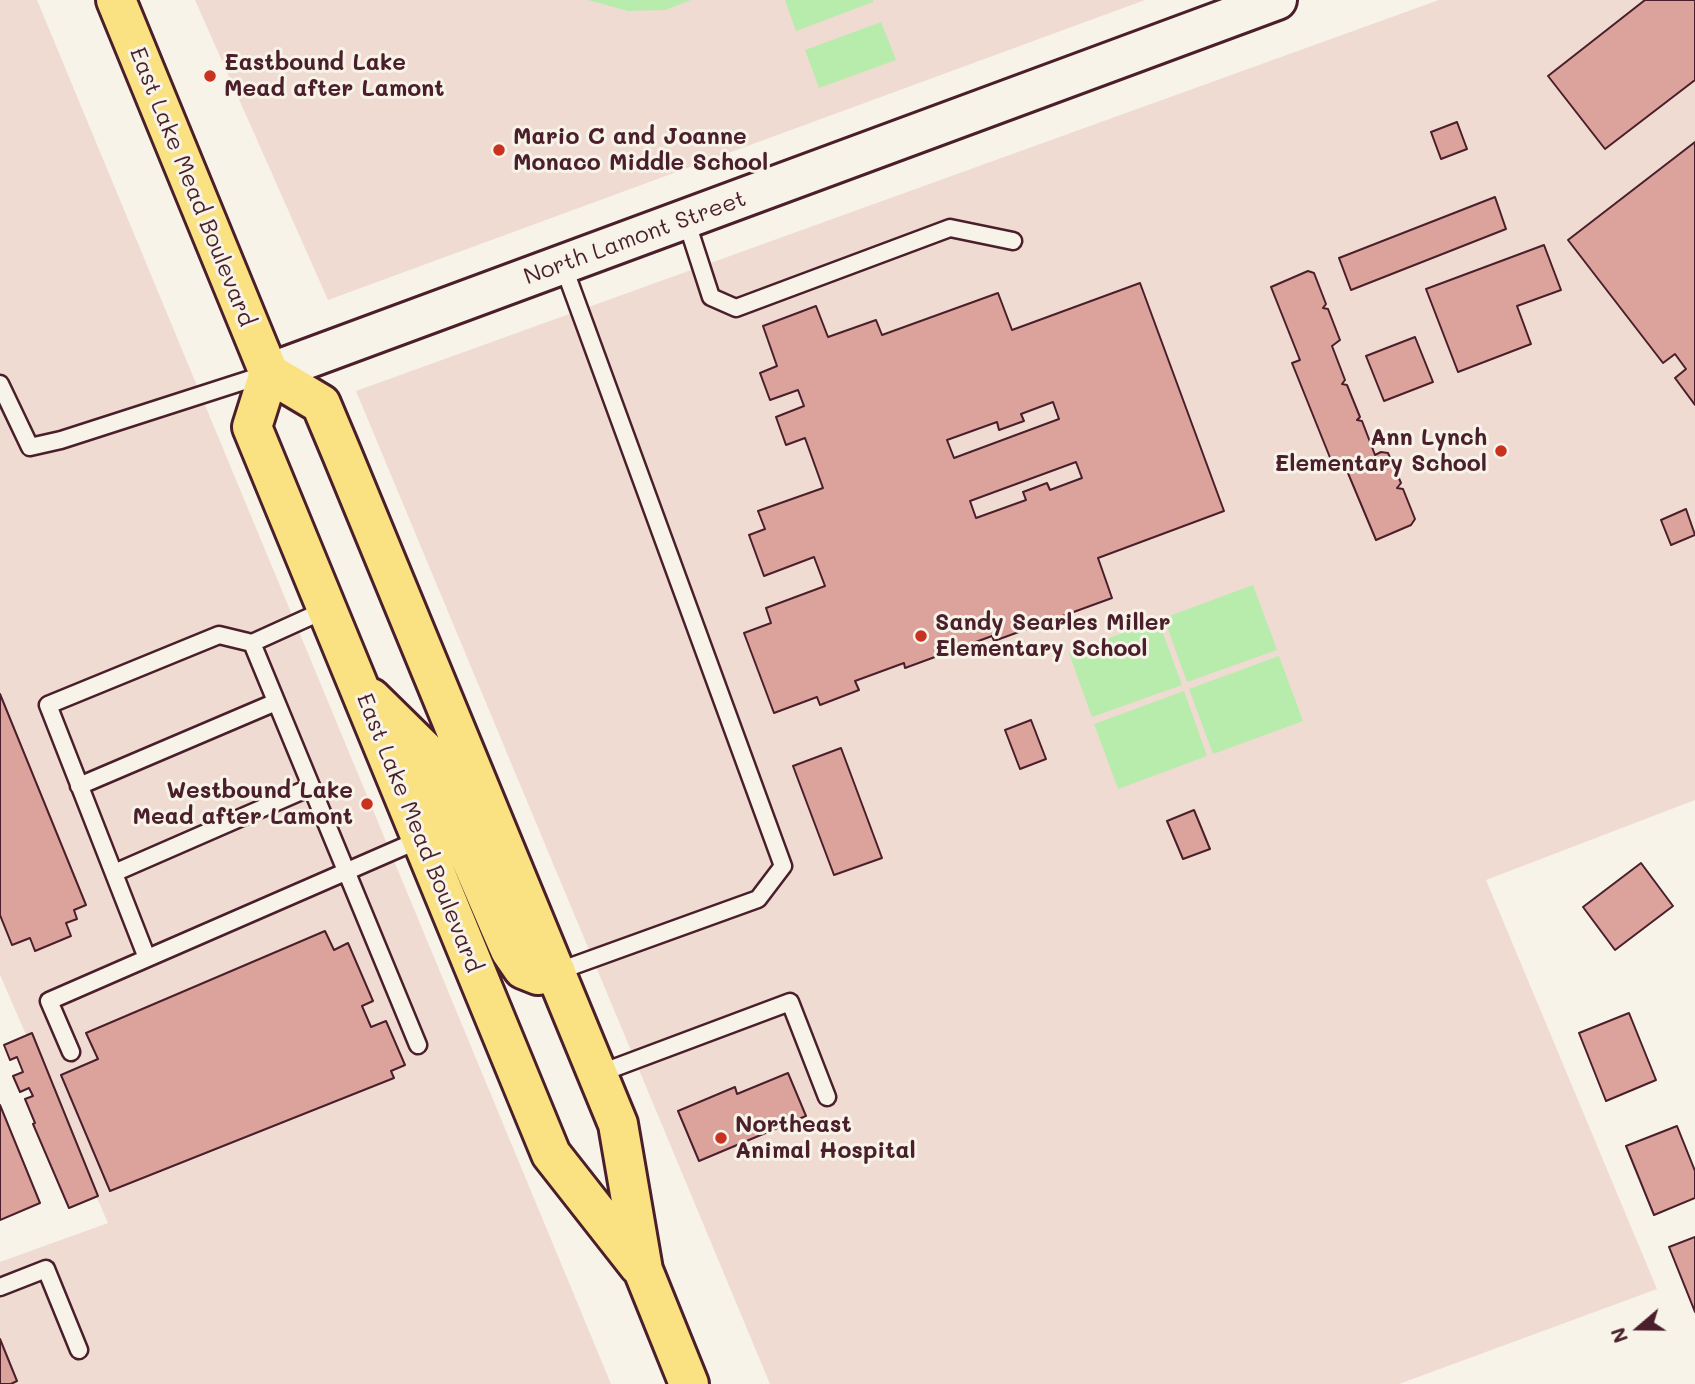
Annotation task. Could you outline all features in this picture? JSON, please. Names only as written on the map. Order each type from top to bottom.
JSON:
[{"type":"main road","name":"East Lake Mead Boulevard","points":[[116,0],[269,373],[321,404],[618,1124],[643,1270],[689,1384]]},
{"type":"main road","name":"East Lake Mead Boulevard","points":[[269,373],[252,427],[551,1154],[643,1270]]},
{"type":"main road","points":[[359,687],[424,750],[510,950],[523,969],[538,975],[556,972]]},
{"type":"street","name":"North Lamont Street","points":[[269,373],[1277,0]]},
{"type":"lane","points":[[686,220],[711,297],[736,308],[950,228],[1013,241]]},
{"type":"lane","points":[[556,972],[758,899],[783,866],[563,265]]},
{"type":"lane","points":[[0,384],[30,447],[61,440],[269,373]]},
{"type":"lane","points":[[148,958],[48,705],[219,635],[252,643],[327,609]]},
{"type":"lane","points":[[252,643],[418,1045]]},
{"type":"lane","points":[[79,786],[276,702]]},
{"type":"lane","points":[[114,873],[311,787]]},
{"type":"lane","points":[[71,1052],[48,1001],[421,839]]},
{"type":"lane","points":[[598,1074],[790,1002],[827,1097]]},
{"type":"lane","points":[[0,1287],[46,1269],[79,1350]]},
{"type":"shaded area","points":[[0,0],[37,0],[611,1384],[0,1384],[0,1262],[108,1223],[0,975]]},
{"type":"shaded area","name":"Mario C and Joanne Monaco Middle School","points":[[195,0],[1145,0],[328,300]]},
{"type":"shaded area","name":"Sandy Searles Miller Elementary School","points":[[1439,0],[1695,0],[1695,800],[1486,880],[1657,1289],[1399,1384],[770,1384],[356,391]]},
{"type":"green space","points":[[588,0],[691,0],[665,10],[628,11]]},
{"type":"green space","points":[[785,0],[873,0],[873,2],[796,31]]},
{"type":"green space","points":[[881,22],[896,60],[819,88],[805,50]]},
{"type":"green space","points":[[1253,585],[1277,650],[1187,682],[1164,618]]},
{"type":"green space","points":[[1158,620],[1182,685],[1092,717],[1069,653]]},
{"type":"green space","points":[[1279,656],[1303,721],[1213,754],[1189,689]]},
{"type":"green space","points":[[1184,691],[1207,756],[1118,789],[1094,724]]},
{"type":"building","points":[[1645,0],[1695,0],[1695,80],[1605,149],[1548,76]]},
{"type":"building","points":[[1457,122],[1467,149],[1441,159],[1431,132]]},
{"type":"building","points":[[1695,142],[1695,405],[1675,378],[1686,369],[1675,354],[1663,363],[1568,240]]},
{"type":"building","points":[[1495,197],[1506,229],[1351,290],[1339,258]]},
{"type":"building","points":[[1544,245],[1561,290],[1517,306],[1531,344],[1458,372],[1426,289]]},
{"type":"building","points":[[1308,271],[1314,273],[1326,304],[1323,308],[1328,309],[1340,340],[1332,346],[1345,380],[1342,384],[1347,385],[1360,417],[1357,420],[1362,421],[1375,455],[1388,453],[1401,483],[1397,488],[1403,489],[1415,519],[1411,525],[1376,540],[1345,466],[1335,470],[1292,363],[1300,360],[1271,287]]},
{"type":"building","points":[[1140,283],[1224,511],[1098,558],[1112,598],[994,641],[992,636],[905,668],[904,663],[855,681],[859,690],[820,705],[817,697],[774,713],[744,633],[771,623],[766,608],[825,586],[814,557],[764,576],[749,535],[765,529],[758,511],[823,488],[805,438],[786,445],[776,417],[804,406],[798,390],[770,400],[760,373],[777,366],[763,326],[816,306],[828,337],[876,320],[882,335],[998,293],[1012,330]],"holes":[[[1053,402],[1059,419],[954,458],[947,440],[997,422],[999,430],[1024,421],[1021,414]],[[1076,462],[1082,478],[1050,490],[1047,483],[1023,492],[1026,500],[976,518],[970,501]]]},
{"type":"building","points":[[1415,337],[1433,382],[1384,401],[1366,356]]},
{"type":"building","points":[[1686,509],[1695,535],[1671,545],[1661,520]]},
{"type":"building","points":[[0,694],[86,905],[74,910],[77,919],[66,923],[71,936],[35,951],[30,938],[12,945],[0,915]]},
{"type":"building","points":[[1031,720],[1046,759],[1020,769],[1005,730]]},
{"type":"building","points":[[841,748],[882,858],[834,875],[793,766]]},
{"type":"building","points":[[1194,810],[1210,849],[1183,859],[1167,821]]},
{"type":"building","points":[[1641,863],[1673,906],[1615,950],[1583,907]]},
{"type":"building","points":[[325,931],[334,950],[348,943],[373,1001],[362,1006],[371,1027],[386,1021],[405,1065],[391,1071],[394,1078],[110,1191],[61,1075],[98,1059],[86,1033]]},
{"type":"building","points":[[1629,1013],[1656,1080],[1606,1101],[1579,1033]]},
{"type":"building","points":[[32,1033],[98,1196],[69,1208],[33,1124],[35,1123],[25,1099],[33,1096],[29,1088],[20,1092],[13,1076],[23,1072],[17,1057],[10,1060],[4,1045]]},
{"type":"building","name":"Northeast Animal Hospital","points":[[788,1073],[806,1116],[699,1161],[678,1111],[735,1087],[737,1094]]},
{"type":"building","points":[[0,1105],[40,1203],[0,1220]]},
{"type":"building","points":[[1677,1126],[1695,1171],[1695,1198],[1654,1215],[1626,1146]]},
{"type":"building","points":[[1695,1237],[1695,1312],[1669,1247]]},
{"type":"building","points":[[0,1339],[17,1381],[11,1384],[0,1384]]},
{"type":"place","name":"Eastbound Lake Mead after Lamont","points":[[210,76]]},
{"type":"place","name":"Mario C and Joanne Monaco Middle School","points":[[499,150]]},
{"type":"place","name":"Ann Lynch Elementary School","points":[[1501,451]]},
{"type":"place","name":"Sandy Searles Miller Elementary School","points":[[921,636]]},
{"type":"place","name":"Westbound Lake Mead after Lamont","points":[[367,804]]},
{"type":"place","name":"Northeast Animal Hospital","points":[[721,1138]]}]
